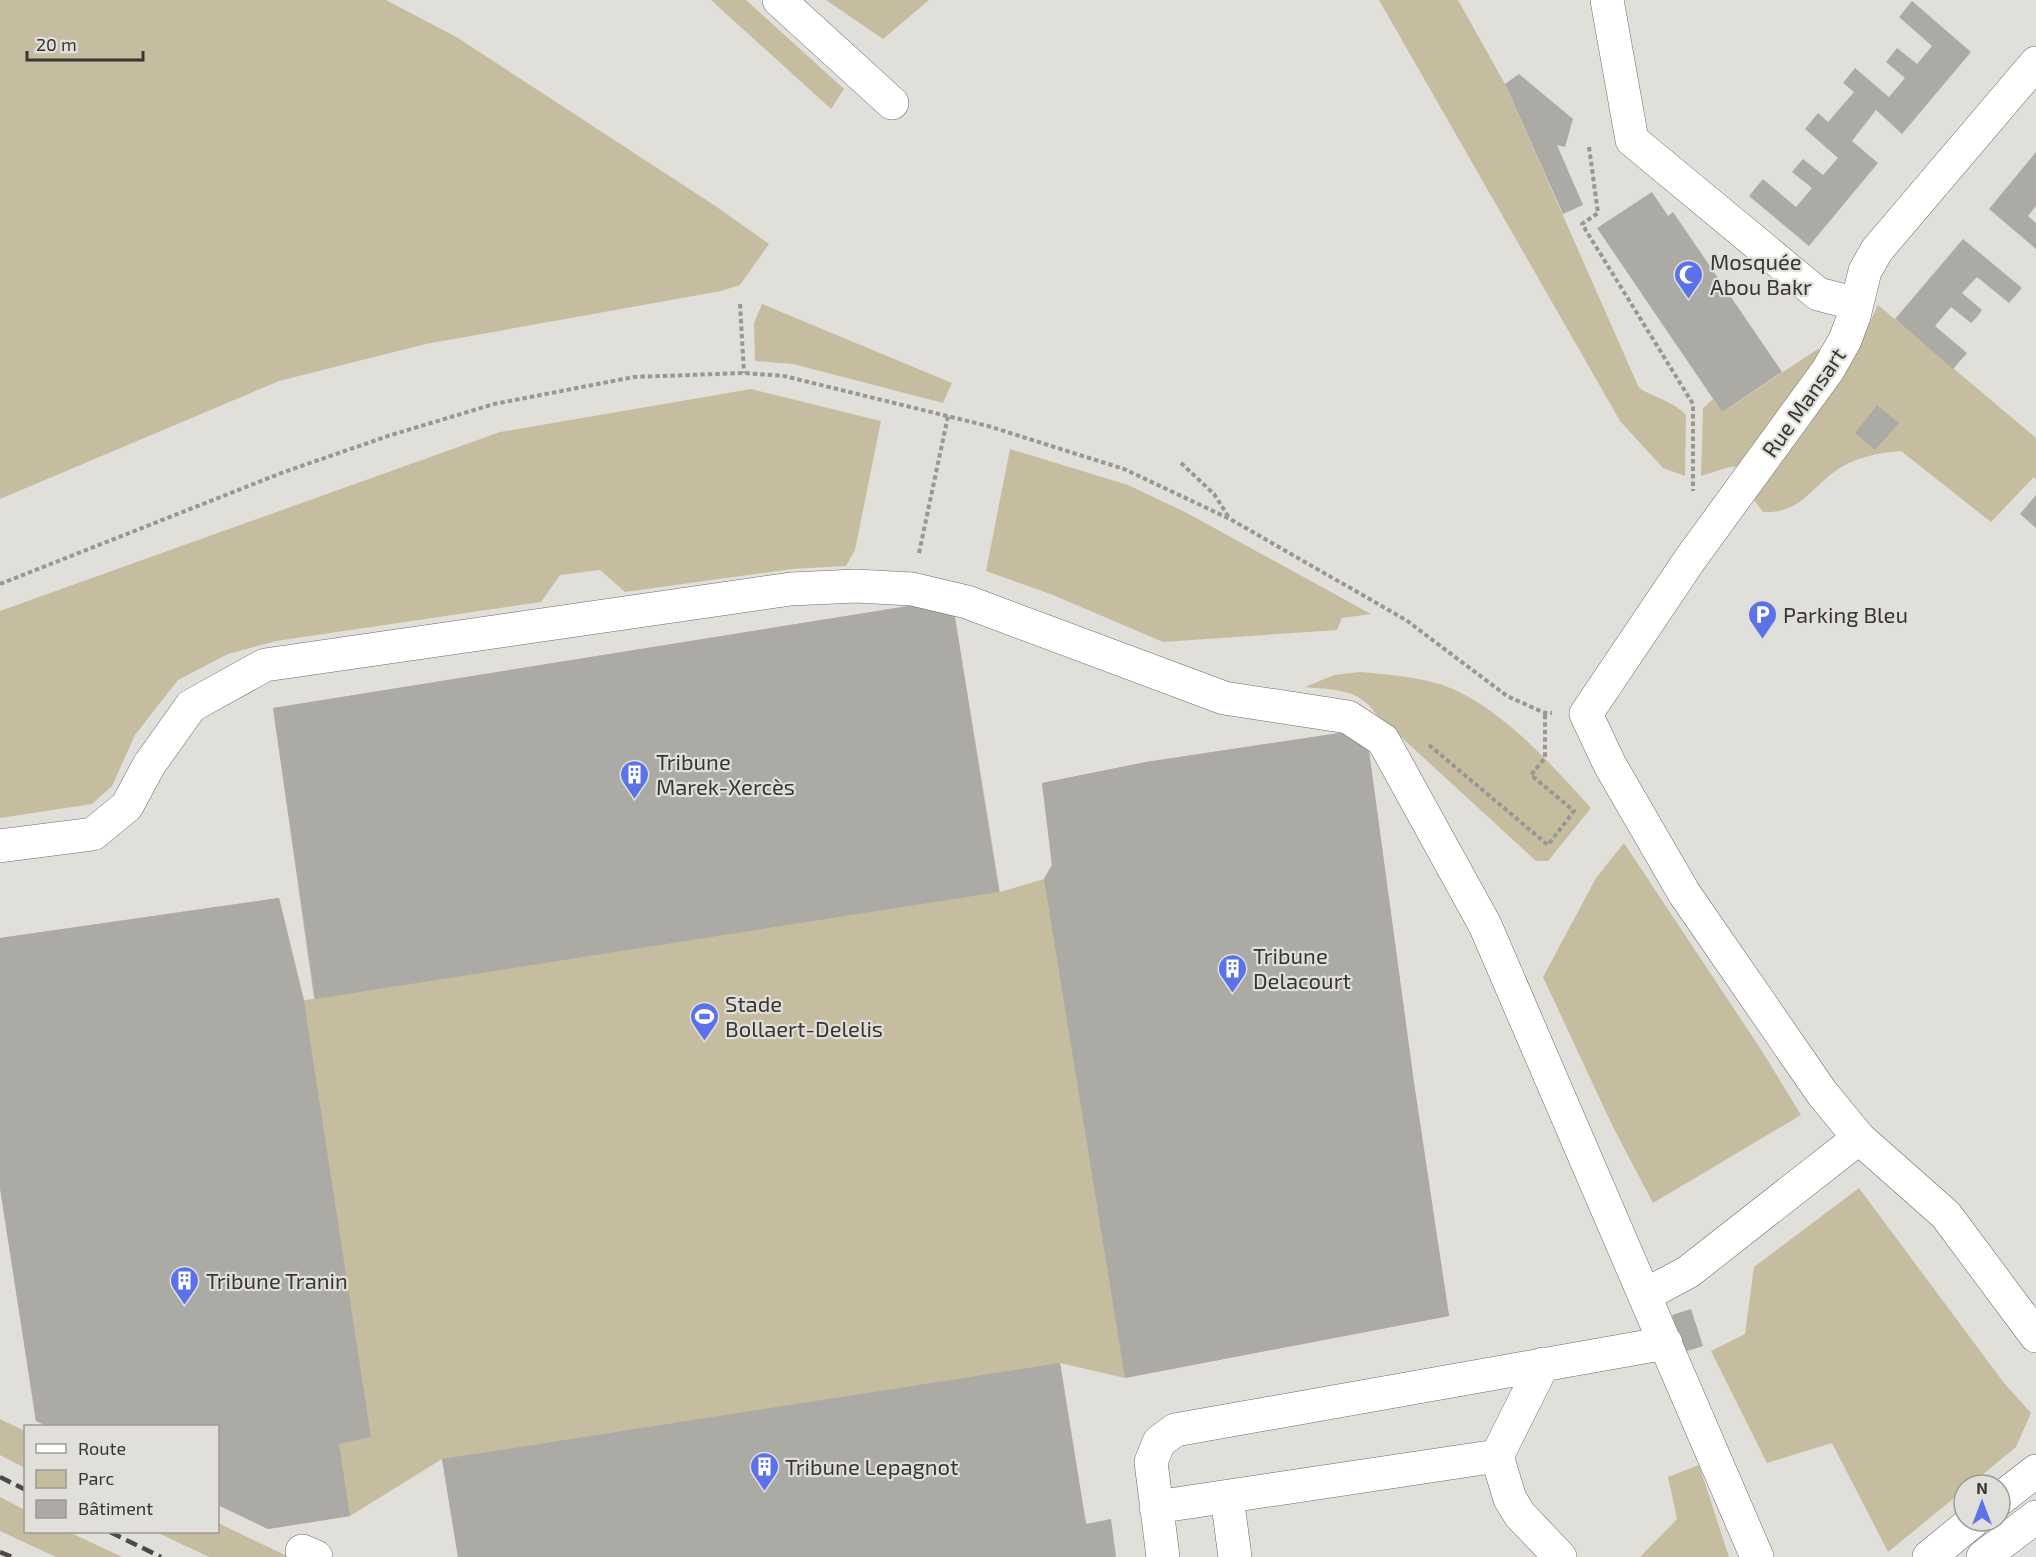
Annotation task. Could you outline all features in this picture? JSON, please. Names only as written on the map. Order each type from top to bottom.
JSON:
[{"type":"street","points":[[779,0],[892,103]]},
{"type":"street","points":[[1607,0],[1632,140],[1818,294],[1857,304]]},
{"type":"street","name":"Rue Mansart","points":[[1586,714],[1691,558],[1828,370],[1845,340],[1866,271],[1876,250],[2036,63]]},
{"type":"street","points":[[0,846],[93,834],[127,806],[149,765],[191,706],[265,665],[791,589],[856,586],[912,590],[967,602],[1224,698],[1348,717],[1383,740],[1485,925],[1756,1557]]},
{"type":"street","points":[[1586,714],[1610,765],[1684,893],[1815,1084],[1859,1138],[1946,1215],[2036,1336]]},
{"type":"street","points":[[1645,1294],[1688,1272],[1859,1138]]},
{"type":"street","points":[[1163,1557],[1151,1462],[1159,1442],[1175,1430],[1666,1343]]},
{"type":"street","points":[[1544,1364],[1497,1456],[1515,1507],[1560,1557]]},
{"type":"street","points":[[1156,1507],[1497,1456]]},
{"type":"street","points":[[2012,1490],[2036,1471]]},
{"type":"street","points":[[1227,1497],[1234,1557]]},
{"type":"street","points":[[1983,1557],[2036,1517]]},
{"type":"street","points":[[1929,1557],[1958,1533]]},
{"type":"path","points":[[1589,147],[1598,213],[1582,224],[1694,404],[1694,477]]},
{"type":"path","points":[[740,304],[744,373]]},
{"type":"path","points":[[0,584],[284,472],[391,435],[494,404],[634,377],[744,373],[784,376],[988,426],[1124,469],[1230,519],[1406,620],[1507,696],[1545,713],[1586,714]]},
{"type":"path","points":[[912,590],[948,416]]},
{"type":"path","points":[[1181,463],[1214,494],[1230,519]]},
{"type":"path","points":[[1424,741],[1548,845],[1574,812],[1531,775],[1545,758],[1545,713]]},
{"type":"green space","points":[[0,0],[386,0],[458,38],[717,207],[769,244],[740,285],[721,291],[426,344],[279,381],[0,499]]},
{"type":"green space","points":[[711,0],[746,0],[844,89],[831,109]]},
{"type":"green space","points":[[826,0],[929,0],[883,39]]},
{"type":"green space","points":[[1379,0],[1458,0],[1505,84],[1639,388],[1670,403],[1686,415],[1685,476],[1663,468],[1620,421]]},
{"type":"green space","points":[[762,304],[952,383],[943,403],[793,364],[755,361],[754,323]]},
{"type":"green space","points":[[1878,305],[2036,438],[2036,479],[2034,477],[1991,522],[1901,451],[1858,459],[1842,467],[1802,500],[1785,509],[1763,512],[1754,500],[1856,352]]},
{"type":"green space","points":[[1818,349],[1829,355],[1747,466],[1729,467],[1701,476],[1703,408],[1713,399],[1722,412]]},
{"type":"green space","points":[[751,389],[881,421],[855,550],[846,566],[792,569],[625,592],[600,570],[560,575],[541,602],[276,641],[228,654],[178,680],[135,735],[112,786],[92,804],[0,818],[0,611],[500,432]]},
{"type":"green space","points":[[1010,449],[1128,485],[1187,513],[1371,614],[1342,618],[1337,630],[1163,642],[1053,595],[986,571]]},
{"type":"green space","name":"Stade Bollaert-Delelis","points":[[952,599],[1000,892],[1044,879],[1052,865],[1042,783],[1146,762],[1366,729],[1414,1083],[1449,1316],[1125,1378],[1060,1363],[1086,1524],[908,1557],[458,1557],[442,1459],[350,1516],[268,1529],[219,1505],[219,1425],[45,1425],[36,1421],[0,1188],[0,938],[279,898],[304,1000],[314,999],[273,708]]},
{"type":"green space","points":[[1360,672],[1433,682],[1474,700],[1528,742],[1591,808],[1548,861],[1536,861],[1362,699],[1345,692],[1305,687],[1334,675]]},
{"type":"green space","points":[[1624,843],[1762,1051],[1801,1115],[1653,1203],[1613,1127],[1543,977],[1596,878]]},
{"type":"green space","points":[[1859,1188],[2004,1383],[2031,1413],[2016,1447],[1985,1473],[1952,1473],[1952,1500],[1888,1552],[1832,1443],[1767,1463],[1711,1351],[1745,1334],[1754,1267]]},
{"type":"green space","points":[[0,1419],[24,1431],[24,1467],[0,1455]]},
{"type":"green space","points":[[1699,1465],[1729,1557],[1640,1557],[1677,1519],[1668,1477]]},
{"type":"green space","points":[[0,1497],[24,1509],[24,1533],[71,1533],[122,1557],[56,1557],[0,1531]]},
{"type":"green space","points":[[219,1523],[289,1557],[209,1557],[158,1533],[219,1533]]},
{"type":"building","points":[[1912,1],[1971,52],[1902,134],[1876,110],[1852,141],[1878,163],[1809,246],[1749,196],[1763,179],[1796,207],[1812,188],[1792,172],[1803,159],[1823,175],[1838,158],[1805,129],[1818,113],[1828,122],[1854,92],[1843,83],[1855,68],[1889,97],[1905,78],[1886,62],[1897,48],[1917,64],[1932,46],[1899,17]]},
{"type":"building","points":[[1519,74],[1573,119],[1565,147],[1557,145],[1583,205],[1563,214],[1505,84]]},
{"type":"building","points":[[2036,152],[2036,206],[2028,216],[2036,223],[2036,249],[1989,209]]},
{"type":"building","name":"Mosquée Abou Bakr","points":[[1652,192],[1668,216],[1673,212],[1782,372],[1722,412],[1597,228]]},
{"type":"building","points":[[1963,239],[2022,288],[2009,303],[1977,277],[1962,293],[1982,310],[1977,317],[1971,323],[1951,307],[1935,326],[1967,353],[1953,369],[1895,319]]},
{"type":"building","points":[[1877,405],[1899,423],[1875,450],[1855,433]]},
{"type":"building","points":[[2036,495],[2036,528],[2020,514]]},
{"type":"building","name":"Tribune Marek-Xercès","points":[[952,599],[999,892],[315,999],[273,708]]},
{"type":"building","name":"Tribune Delacourt","points":[[1366,729],[1414,1083],[1449,1316],[1125,1378],[1044,879],[1052,865],[1042,783],[1146,762]]},
{"type":"building","name":"Tribune Tranin","points":[[279,898],[304,1001],[371,1437],[339,1444],[350,1516],[268,1529],[219,1505],[219,1425],[45,1425],[36,1421],[0,1188],[0,938]]},
{"type":"building","points":[[1691,1309],[1703,1346],[1684,1352],[1672,1315]]},
{"type":"building","name":"Tribune Lepagnot","points":[[1060,1363],[1086,1524],[1111,1519],[1116,1557],[458,1557],[442,1459]]},
{"type":"railway","points":[[0,1477],[24,1489]]},
{"type":"railway","points":[[112,1533],[161,1557]]},
{"type":"railway","points":[[0,1552],[12,1557]]},
{"type":"place","name":"Mosquée Abou Bakr","points":[[1689,300]]},
{"type":"place","name":"Parking Bleu","points":[[1762,640]]},
{"type":"place","name":"Tribune Marek-Xercès","points":[[635,800]]},
{"type":"place","name":"Tribune Delacourt","points":[[1232,994]]},
{"type":"place","name":"Stade Bollaert-Delelis","points":[[704,1042]]},
{"type":"place","name":"Tribune Tranin","points":[[185,1306]]},
{"type":"place","name":"Tribune Lepagnot","points":[[764,1492]]}]
